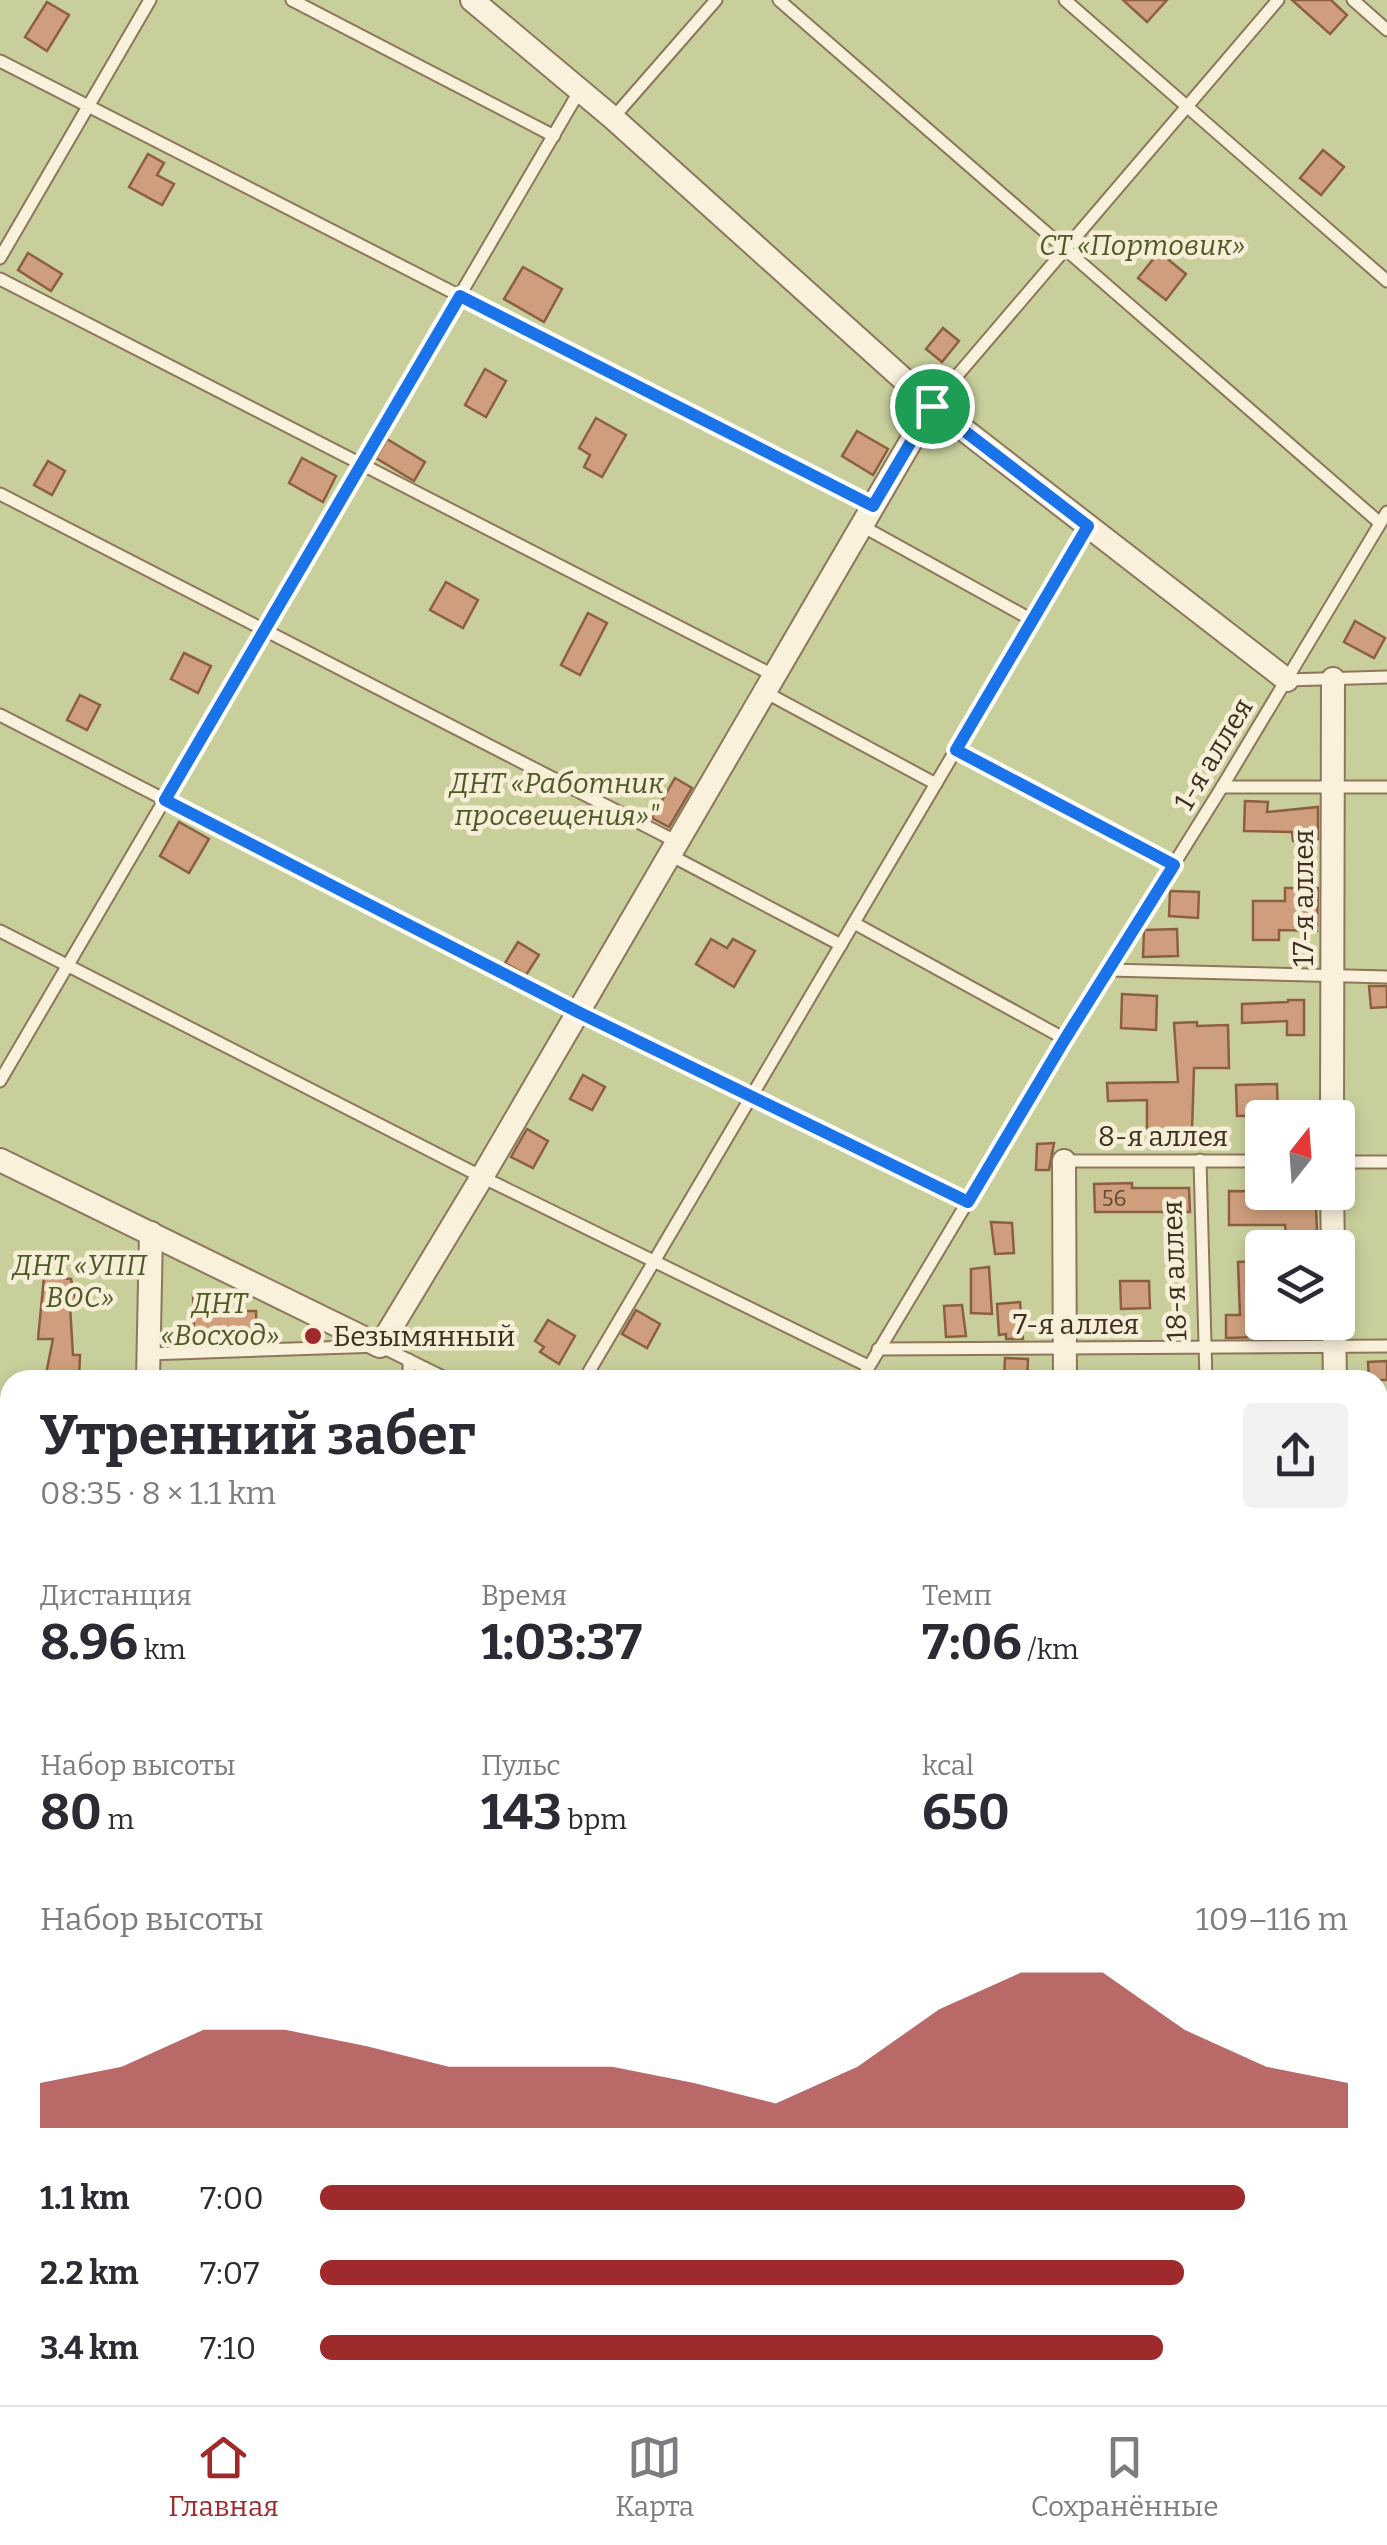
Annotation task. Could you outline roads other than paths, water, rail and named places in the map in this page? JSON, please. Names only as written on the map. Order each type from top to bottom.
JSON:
[{"type":"street","points":[[472,0],[613,118],[932,406],[1288,680]]},
{"type":"street","points":[[0,1160],[380,1346],[932,406]]},
{"type":"street","name":"17-я аллея","points":[[1332,1100],[1334,678]]},
{"type":"street","points":[[1064,1161],[1065,1370]]},
{"type":"street","points":[[148,1370],[151,1233]]},
{"type":"street","points":[[1334,1340],[1334,1370]]},
{"type":"lane","points":[[0,258],[150,0]]},
{"type":"lane","points":[[292,0],[554,136]]},
{"type":"lane","points":[[613,118],[716,0]]},
{"type":"lane","points":[[779,0],[1384,517]]},
{"type":"lane","points":[[1065,0],[1387,281]]},
{"type":"lane","points":[[932,406],[1278,0]]},
{"type":"lane","points":[[1353,0],[1387,30]]},
{"type":"lane","points":[[0,61],[460,296],[868,516],[1032,620]]},
{"type":"lane","points":[[0,1081],[580,90]]},
{"type":"lane","points":[[0,279],[361,464],[770,684],[936,784]]},
{"type":"lane","points":[[0,494],[674,849],[841,944]]},
{"type":"lane","name":"1-я аллея","points":[[866,1370],[1384,517]]},
{"type":"lane","points":[[590,1370],[1088,526]]},
{"type":"lane","points":[[1288,680],[1387,677]]},
{"type":"lane","points":[[0,714],[578,1012],[968,1202]]},
{"type":"lane","points":[[956,750],[1174,865]]},
{"type":"lane","points":[[1222,787],[1387,787]]},
{"type":"lane","points":[[854,922],[1065,1039]]},
{"type":"lane","points":[[0,931],[482,1177],[868,1366]]},
{"type":"lane","points":[[1108,970],[1387,977]]},
{"type":"lane","name":"18-я аллея","points":[[1200,1160],[1206,1370]]},
{"type":"lane","name":"8-я аллея","points":[[1064,1161],[1245,1161]]},
{"type":"lane","points":[[1355,1162],[1387,1162]]},
{"type":"lane","name":"7-я аллея","points":[[1355,1339],[1387,1346]]},
{"type":"lane","name":"7-я аллея","points":[[878,1349],[1206,1348],[1279,1340]]},
{"type":"lane","points":[[148,1354],[380,1346],[430,1370]]},
{"type":"lane","points":[[409,1360],[409,1370]]},
{"type":"place","name":"Безымянный","points":[[313,1336]]},
{"type":"park label","name":"СТ «Портовик»","points":[[1142,245]]},
{"type":"park label","name":"ДНТ «Работник просвещения»\"","points":[[557,799]]},
{"type":"park label","name":"ДНТ «УПП ВОС»","points":[[80,1281]]},
{"type":"park label","name":"ДНТ «Восход»","points":[[220,1319]]}]
